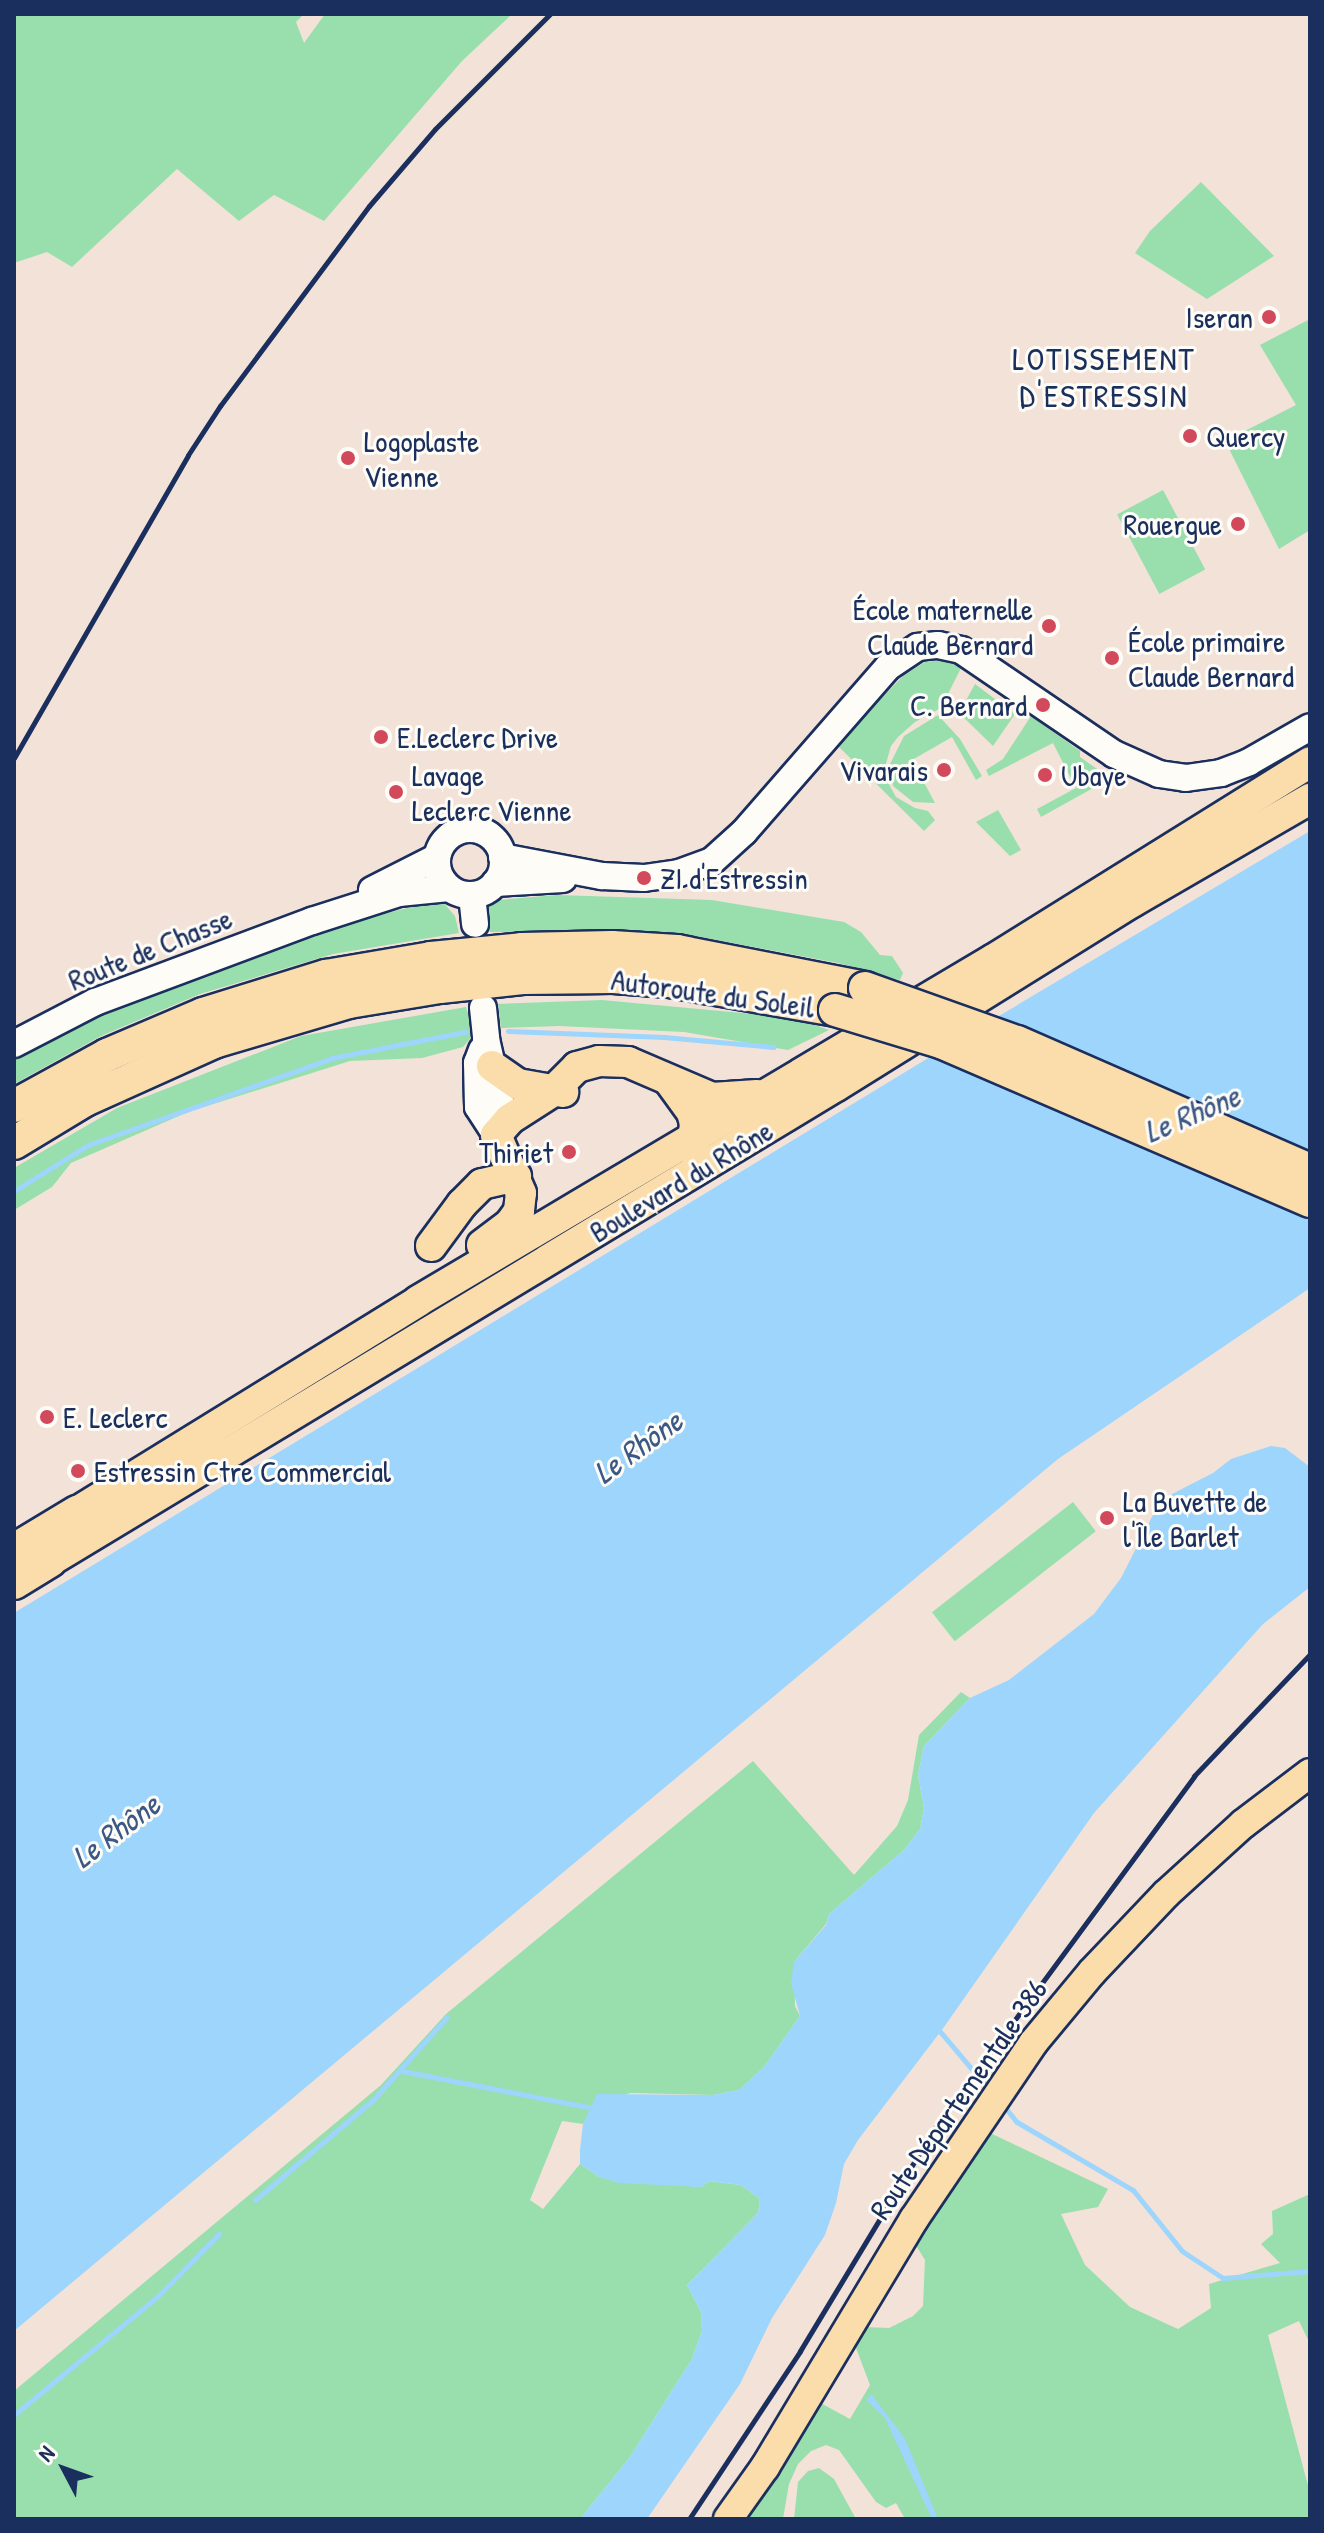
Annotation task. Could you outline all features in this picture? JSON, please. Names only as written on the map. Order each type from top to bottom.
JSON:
[{"type":"highway","name":"Boulevard du Rhône","points":[[77,1512],[694,1134],[952,984],[1310,762]]},
{"type":"highway","name":"Boulevard du Rhône","points":[[50,1561],[836,1086],[947,1015],[1310,799]]},
{"type":"highway","name":"Autoroute du Soleil","points":[[14,1106],[107,1055],[203,1014],[326,976],[431,958],[522,949],[612,947],[677,951],[865,988],[1017,1042],[1310,1170]]},
{"type":"highway","name":"Autoroute du Soleil","points":[[14,1143],[85,1100],[214,1042],[349,1002],[440,987],[523,978],[627,978],[739,991],[835,1010],[954,1047],[1310,1201]]},
{"type":"highway","points":[[489,1053],[518,1084],[552,1092],[598,1078],[635,1082],[663,1100],[683,1126],[713,1141],[728,1139],[826,1077],[947,1015]]},
{"type":"highway","points":[[418,1301],[436,1277],[509,1225],[519,1211],[521,1193],[516,1176],[496,1135],[510,1119],[552,1092],[577,1067],[599,1061],[628,1062],[712,1098],[764,1094]]},
{"type":"highway","points":[[271,1427],[416,1321],[674,1166],[692,1151],[692,1112],[670,1082]]},
{"type":"highway","points":[[431,1246],[462,1204],[482,1184],[516,1176]]},
{"type":"highway","points":[[14,1550],[77,1512]]},
{"type":"highway","points":[[14,1583],[50,1561]]},
{"type":"main road","points":[[502,857],[602,876],[644,878],[679,873],[712,861],[744,832],[888,667],[910,650],[927,646],[961,650],[1114,754],[1159,774],[1186,778],[1221,773],[1249,762],[1310,727]]},
{"type":"main road","points":[[471,829],[489,836],[502,857],[502,870],[472,889],[438,871],[437,857],[452,835],[471,829]]},
{"type":"main road","name":"Route de Chasse","points":[[312,921],[437,857]]},
{"type":"main road","name":"Route de Chasse","points":[[14,1044],[95,1002],[312,921],[399,893],[602,876]]},
{"type":"main road","points":[[472,889],[475,924]]},
{"type":"main road","points":[[483,1008],[489,1053],[477,1063],[478,1107],[496,1135]]},
{"type":"main road","name":"Route Départementale 386","points":[[728,2519],[765,2467],[914,2219],[1033,2043],[1092,1972],[1166,1894],[1243,1824],[1310,1773]]},
{"type":"green space","points":[[14,14],[304,14],[296,22],[304,43],[325,14],[512,14],[462,61],[324,221],[274,195],[239,221],[177,169],[72,267],[47,252],[14,263]]},
{"type":"green space","points":[[1201,182],[1274,256],[1207,299],[1135,253],[1150,231]]},
{"type":"green space","points":[[1310,319],[1310,530],[1279,549],[1225,441],[1296,405],[1260,345]]},
{"type":"green space","points":[[1163,490],[1205,569],[1159,594],[1117,514]]},
{"type":"green space","points":[[944,660],[962,666],[941,708],[915,722],[898,737],[891,746],[885,767],[886,779],[896,797],[915,808],[928,811],[935,820],[924,831],[836,744],[904,675],[925,662]]},
{"type":"green space","points":[[975,684],[1015,714],[993,746],[959,713]]},
{"type":"green space","points":[[938,715],[960,739],[982,776],[976,780],[952,737],[912,760],[935,803],[913,802],[893,786],[890,764],[904,736]]},
{"type":"green space","points":[[1031,716],[1080,751],[1080,757],[1100,771],[1104,782],[1041,817],[1037,809],[1076,788],[1053,743],[989,776],[986,770],[1003,759]]},
{"type":"green space","points":[[998,810],[1021,850],[1010,856],[976,822]]},
{"type":"green space","points":[[557,895],[712,900],[844,922],[861,932],[880,955],[892,956],[903,973],[900,980],[838,963],[696,936],[608,931],[490,932],[487,905],[497,900]]},
{"type":"green space","points":[[441,900],[455,916],[459,933],[333,954],[200,994],[101,1036],[14,1084],[14,1056],[89,1016],[218,965],[353,921]]},
{"type":"green space","points":[[602,1000],[795,1018],[829,1030],[788,1050],[684,1032],[559,1026],[501,1028],[498,1004]]},
{"type":"green space","points":[[466,1007],[474,1034],[463,1047],[422,1058],[350,1061],[188,1112],[71,1163],[52,1187],[14,1210],[14,1168],[117,1108],[301,1036]]},
{"type":"green space","points":[[1073,1502],[1096,1531],[955,1641],[932,1612]]},
{"type":"green space","points":[[961,1692],[970,1698],[924,1746],[918,1775],[924,1808],[920,1829],[904,1850],[829,1914],[826,1924],[794,1962],[795,2006],[800,2016],[764,2067],[739,2090],[713,2095],[630,2093],[592,2108],[583,2124],[562,2121],[530,2200],[543,2209],[580,2164],[599,2177],[701,2187],[709,2181],[741,2185],[760,2199],[758,2213],[687,2285],[701,2312],[702,2331],[692,2359],[630,2457],[580,2519],[14,2519],[14,2391],[381,2085],[446,2014],[753,1761],[854,1875],[897,1826],[908,1800],[919,1735]]},
{"type":"green space","points":[[988,2132],[1108,2189],[1098,2207],[1061,2214],[1085,2265],[1130,2307],[1178,2329],[1211,2308],[1209,2284],[1280,2263],[1261,2244],[1273,2234],[1272,2211],[1310,2194],[1310,2344],[1299,2321],[1268,2335],[1310,2493],[1310,2519],[905,2519],[896,2503],[886,2508],[876,2502],[839,2450],[826,2445],[811,2451],[798,2464],[789,2484],[783,2519],[743,2519],[815,2400],[850,2419],[870,2385],[853,2340],[864,2327],[889,2328],[913,2316],[923,2306],[925,2260],[912,2239]]},
{"type":"green space","points":[[819,2468],[834,2479],[856,2519],[794,2519],[798,2482],[808,2471]]},
{"type":"water","name":"Le Rhône","points":[[1310,831],[1310,1288],[1058,1459],[14,2331],[14,1613],[925,1060]]},
{"type":"water","points":[[1271,1446],[1285,1448],[1310,1467],[1310,1587],[1263,1624],[1094,1813],[944,2027],[858,2140],[844,2164],[825,2235],[772,2318],[740,2384],[647,2519],[580,2519],[630,2457],[692,2359],[702,2331],[701,2312],[687,2285],[758,2213],[760,2199],[741,2185],[709,2181],[701,2187],[619,2183],[599,2177],[580,2164],[583,2124],[597,2094],[713,2095],[739,2090],[764,2067],[800,2016],[791,1983],[794,1962],[826,1925],[829,1914],[904,1850],[920,1829],[924,1808],[918,1775],[924,1746],[970,1698],[1009,1680],[1094,1614],[1121,1578],[1155,1511],[1165,1505],[1172,1494],[1213,1473],[1231,1459]]},
{"type":"water","points":[[871,2394],[905,2439],[938,2519],[932,2519],[885,2418],[866,2400]]},
{"type":"waterway","points":[[508,1031],[664,1037],[774,1047]]},
{"type":"waterway","points":[[14,1191],[88,1145],[332,1058],[465,1032]]},
{"type":"waterway","points":[[255,2200],[373,2100],[447,2017]]},
{"type":"waterway","points":[[938,2029],[991,2092]]},
{"type":"waterway","points":[[402,2071],[592,2108]]},
{"type":"waterway","points":[[1003,2105],[1017,2122],[1133,2190],[1182,2251],[1223,2278],[1310,2271]]},
{"type":"waterway","points":[[14,2415],[158,2296],[219,2234]]},
{"type":"railway","points":[[14,758],[188,455],[220,406],[369,206],[435,129],[550,14]]},
{"type":"railway","points":[[689,2519],[800,2351],[932,2132],[1194,1776],[1310,1654]]},
{"type":"place","name":"Iseran","points":[[1269,317]]},
{"type":"place","name":"Quercy","points":[[1190,436]]},
{"type":"place","name":"Logoplaste Vienne","points":[[348,458]]},
{"type":"place","name":"Rouergue","points":[[1238,524]]},
{"type":"place","name":"École maternelle Claude Bernard","points":[[1049,626]]},
{"type":"place","name":"École primaire Claude Bernard","points":[[1112,658]]},
{"type":"place","name":"C. Bernard","points":[[1043,705]]},
{"type":"place","name":"E.Leclerc Drive","points":[[381,737]]},
{"type":"place","name":"Vivarais","points":[[944,770]]},
{"type":"place","name":"Ubaye","points":[[1045,775]]},
{"type":"place","name":"Lavage Leclerc Vienne","points":[[396,792]]},
{"type":"place","name":"ZI d'Estressin","points":[[644,878]]},
{"type":"place","name":"Thiriet","points":[[569,1152]]},
{"type":"place","name":"E. Leclerc","points":[[47,1417]]},
{"type":"place","name":"Estressin Ctre Commercial","points":[[78,1471]]},
{"type":"place","name":"La Buvette de l'Île Barlet","points":[[1107,1518]]},
{"type":"district","name":"LOTISSEMENT D'ESTRESSIN","points":[[1104,378]]}]
